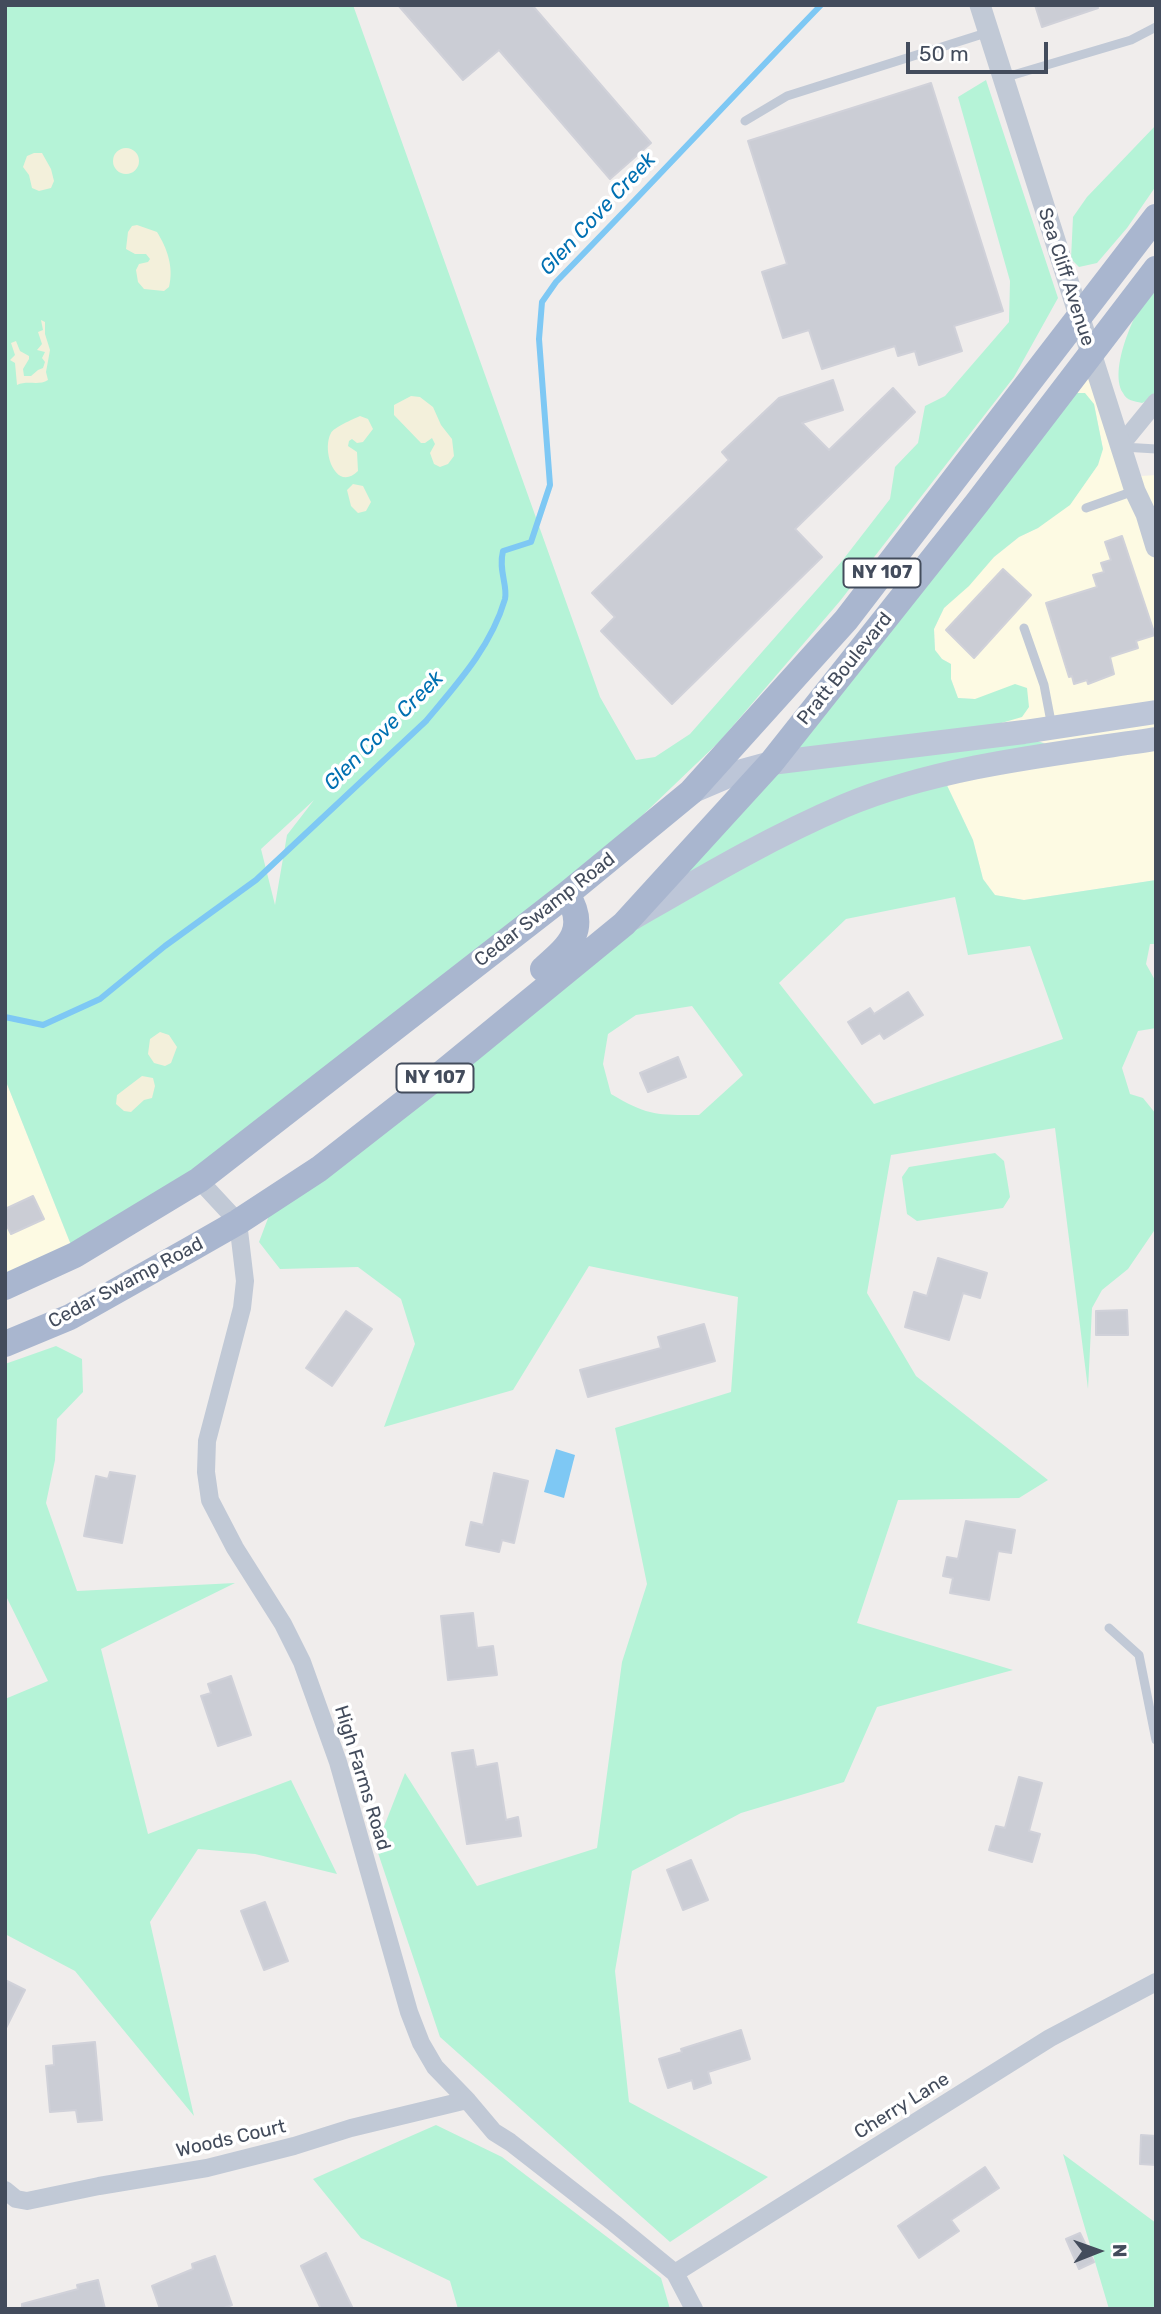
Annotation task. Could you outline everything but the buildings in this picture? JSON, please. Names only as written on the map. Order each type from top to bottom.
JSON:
[{"type":"main road","name":"Pratt Boulevard","points":[[691,792],[846,620],[1156,217]]},
{"type":"main road","name":"Pratt Boulevard","points":[[624,924],[771,763],[978,503],[1156,269]]},
{"type":"main road","name":"Cedar Swamp Road","points":[[5,1287],[75,1255],[200,1180],[567,894],[691,792],[738,772],[771,763],[1052,728],[1156,712]]},
{"type":"main road","points":[[1066,753],[1072,741],[1081,736],[1156,726]]},
{"type":"main road","name":"Cedar Swamp Road","points":[[5,1344],[70,1317],[239,1222],[319,1169],[624,924],[766,842],[846,805],[904,786],[971,769],[1156,739]]},
{"type":"main road","points":[[420,1090],[473,1027],[568,947],[578,917],[567,894]]},
{"type":"street","name":"Sea Cliff Avenue","points":[[980,5],[1135,491],[1151,513],[1156,547]]},
{"type":"street","points":[[1121,446],[1156,402]]},
{"type":"street","points":[[200,1180],[239,1222]]},
{"type":"street","name":"High Farms Road","points":[[239,1222],[245,1281],[242,1308],[206,1441],[210,1500],[235,1548],[283,1624],[302,1662],[338,1762],[409,2011],[421,2043],[435,2067],[494,2132],[614,2222],[675,2273],[694,2309]]},
{"type":"street","name":"Cherry Lane","points":[[675,2273],[1051,2038],[1156,1982]]},
{"type":"street","name":"Woods Court","points":[[5,2190],[16,2199],[27,2201],[207,2168],[351,2128],[467,2100]]},
{"type":"lane","points":[[1003,78],[1131,40],[1156,27]]},
{"type":"lane","points":[[745,121],[787,96],[989,32]]},
{"type":"lane","points":[[1121,446],[1156,449]]},
{"type":"lane","points":[[1086,508],[1135,491]]},
{"type":"lane","points":[[1024,628],[1044,685],[1052,728]]},
{"type":"lane","points":[[1108,1628],[1139,1655],[1156,1741]]},
{"type":"shaded area","points":[[1090,359],[1127,477],[1156,475],[1156,880],[1024,900],[994,895],[983,879],[973,840],[943,777],[1045,743],[990,726],[975,699],[958,698],[951,679],[951,664],[942,659],[935,650],[934,629],[944,608],[994,557],[1019,537],[1038,528],[1103,449],[1094,404],[1073,393]]},
{"type":"shaded area","points":[[5,1079],[75,1255],[5,1293]]},
{"type":"green space","points":[[5,5],[353,5],[600,697],[636,760],[655,757],[690,734],[842,561],[890,499],[895,467],[918,443],[925,406],[945,396],[1009,322],[1010,281],[958,97],[986,80],[1058,298],[1014,377],[840,601],[720,741],[601,855],[329,1073],[75,1255],[5,1079]],"holes":[[[314,800],[287,835],[275,905],[261,849]]]},
{"type":"green space","points":[[1156,125],[1156,186],[1127,228],[1097,263],[1079,267],[1071,259],[1073,217],[1087,197]]},
{"type":"green space","points":[[1156,280],[1156,392],[1151,399],[1142,403],[1131,400],[1123,393],[1119,382],[1119,367],[1134,318]]},
{"type":"green space","points":[[1073,393],[1085,393],[1094,404],[1103,449],[1098,465],[1070,505],[1038,528],[1019,537],[994,557],[969,586],[944,608],[934,629],[935,650],[942,659],[951,664],[951,679],[958,698],[975,699],[1015,684],[1027,688],[1029,707],[1022,717],[991,726],[1046,744],[943,777],[973,840],[983,879],[995,895],[1024,900],[1156,880],[1156,944],[1150,944],[1146,964],[1156,982],[1156,1028],[1138,1031],[1122,1068],[1130,1094],[1143,1098],[1156,1114],[1156,1228],[1128,1269],[1102,1290],[1092,1308],[1088,1389],[1055,1128],[891,1155],[867,1293],[916,1376],[1048,1480],[1019,1498],[898,1500],[857,1623],[1013,1670],[877,1707],[844,1782],[741,1813],[632,1871],[615,1971],[629,2102],[768,2177],[670,2242],[440,2037],[376,1847],[405,1773],[477,1886],[597,1848],[622,1662],[647,1584],[615,1428],[731,1392],[738,1297],[589,1266],[513,1390],[384,1427],[415,1344],[401,1299],[358,1267],[280,1269],[259,1242],[270,1213],[624,927]],"holes":[[[955,897],[968,955],[1030,946],[1063,1039],[874,1104],[779,983],[846,919]],[[692,1006],[743,1075],[699,1115],[653,1113],[634,1107],[611,1094],[603,1064],[608,1034],[636,1015]]]},
{"type":"green space","points":[[995,1153],[1004,1161],[1010,1197],[1003,1208],[917,1221],[907,1214],[902,1177],[909,1167]]},
{"type":"green space","points":[[56,1346],[82,1359],[83,1392],[57,1419],[55,1460],[46,1503],[77,1591],[235,1583],[101,1649],[148,1834],[291,1780],[337,1874],[255,1854],[198,1849],[150,1922],[194,2116],[75,1971],[5,1934],[5,1699],[48,1681],[5,1594],[5,1364]]},
{"type":"green space","points":[[436,2125],[502,2157],[661,2278],[670,2309],[458,2309],[450,2281],[361,2238],[313,2179]]},
{"type":"green space","points":[[1063,2154],[1156,2223],[1156,2309],[1109,2309]]},
{"type":"sand","points":[[126,148],[135,152],[139,161],[135,170],[126,174],[117,170],[113,161],[117,152]]},
{"type":"sand","points":[[42,153],[51,169],[54,181],[51,188],[39,191],[32,188],[29,175],[23,167],[27,156]]},
{"type":"sand","points":[[137,225],[157,232],[167,251],[170,280],[169,287],[164,291],[144,289],[138,282],[136,270],[139,264],[150,259],[146,254],[135,254],[126,249],[128,232],[132,226]]},
{"type":"sand","points":[[41,320],[45,322],[45,334],[50,350],[46,372],[48,380],[17,385],[15,363],[10,360],[15,355],[11,343],[16,341],[20,351],[29,356],[23,369],[24,376],[31,376],[43,368],[45,362],[42,358],[45,352],[37,350],[42,344],[38,332],[43,330]]},
{"type":"sand","points":[[411,396],[420,397],[433,407],[441,425],[452,439],[454,456],[448,464],[440,467],[434,464],[430,453],[435,444],[432,438],[421,443],[394,415],[394,405]]},
{"type":"sand","points":[[360,416],[368,419],[373,429],[363,442],[357,443],[352,439],[349,441],[348,446],[357,452],[358,471],[343,477],[332,467],[328,441],[335,429]]},
{"type":"sand","points":[[353,484],[363,486],[371,502],[366,511],[358,513],[351,506],[347,490]]},
{"type":"sand","points":[[160,1032],[169,1035],[177,1047],[171,1063],[165,1066],[154,1063],[148,1054],[150,1039]]},
{"type":"sand","points":[[142,1076],[153,1078],[155,1086],[152,1098],[144,1100],[131,1112],[124,1111],[116,1104],[117,1095]]},
{"type":"water","points":[[556,1449],[575,1455],[564,1498],[544,1492]]},
{"type":"waterway","name":"Glen Cove Creek","points":[[5,1017],[43,1025],[100,999],[165,946],[256,880],[426,721],[449,693],[482,649],[499,617],[506,594],[503,551],[531,542],[550,485],[539,339],[542,302],[556,282],[821,5]]}]
